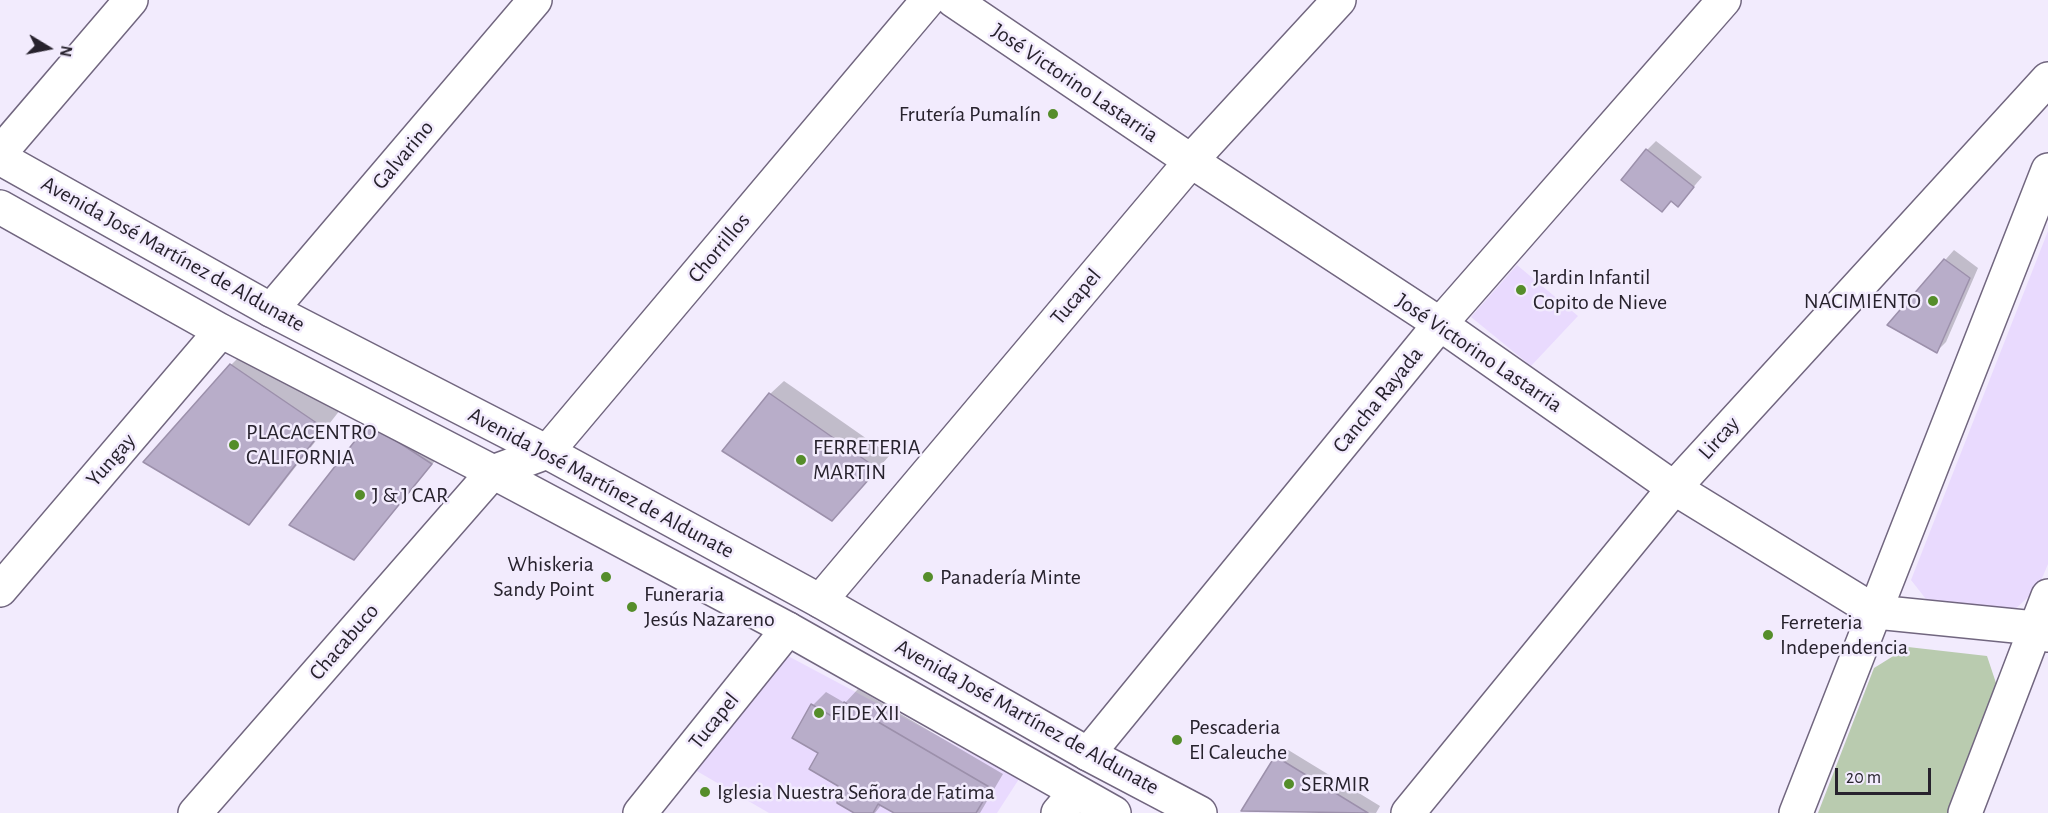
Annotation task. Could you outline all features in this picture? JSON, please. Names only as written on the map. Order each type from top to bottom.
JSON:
[{"type":"street","points":[[0,153],[131,0]]},
{"type":"street","name":"Galvarino","points":[[271,310],[535,0]]},
{"type":"street","name":"Chorrillos","points":[[494,472],[547,452],[928,0]]},
{"type":"street","name":"José Victorino Lastarria","points":[[953,0],[1191,161],[1440,324],[1674,488],[1876,612],[2041,632]]},
{"type":"street","name":"Tucapel","points":[[820,601],[1191,161],[1339,0]]},
{"type":"street","name":"Cancha Rayada","points":[[1088,754],[1440,324],[1724,0]]},
{"type":"street","name":"Lircay","points":[[1408,813],[1674,488],[2048,79]]},
{"type":"street","name":"Avenida José Martínez de Aldunate","points":[[0,158],[271,310],[547,452],[820,601],[1088,754],[1200,813]]},
{"type":"street","points":[[1796,813],[2048,170]]},
{"type":"street","name":"Avenida José Martínez de Aldunate","points":[[0,207],[221,331],[494,472],[788,629],[1066,803],[1114,813]]},
{"type":"street","name":"Yungay","points":[[0,590],[221,331]]},
{"type":"street","name":"Chacabuco","points":[[195,813],[494,472]]},
{"type":"street","points":[[1965,813],[2041,632],[2048,596]]},
{"type":"street","name":"Tucapel","points":[[640,813],[788,629]]},
{"type":"shaded area","points":[[2048,231],[2048,564],[2038,588],[2011,613],[1929,603],[1911,580]]},
{"type":"shaded area","name":"Jardin Infantil Copito de Nieve","points":[[1517,265],[1578,316],[1531,366],[1471,317]]},
{"type":"shaded area","name":"FIDE XII","points":[[788,656],[1019,779],[997,813],[769,813],[695,770]]},
{"type":"green space","points":[[1908,647],[1987,656],[1997,686],[1949,813],[1818,813],[1874,668]]},
{"type":"building","points":[[1646,149],[1694,187],[1678,207],[1671,201],[1662,212],[1621,180]]},
{"type":"building","name":"NACIMIENTO","points":[[1944,259],[1970,278],[1937,353],[1887,325]]},
{"type":"building","name":"PLACACENTRO CALIFORNIA","points":[[230,364],[324,428],[249,525],[143,462]]},
{"type":"building","name":"FERRETERIA MARTIN","points":[[769,393],[878,469],[832,521],[722,451]]},
{"type":"building","name":"J & J CAR","points":[[369,423],[432,464],[354,560],[289,525]]},
{"type":"building","points":[[844,702],[991,788],[976,813],[894,813],[878,804],[873,813],[854,813],[837,803],[838,786],[809,769],[818,753],[792,738],[811,704],[835,718]]},
{"type":"building","name":"SERMIR","points":[[1275,756],[1368,813],[1241,811]]},
{"type":"place","name":"Frutería Pumalín","points":[[1053,114]]},
{"type":"place","name":"Jardin Infantil Copito de Nieve","points":[[1521,290]]},
{"type":"place","name":"NACIMIENTO","points":[[1933,301]]},
{"type":"place","name":"PLACACENTRO CALIFORNIA","points":[[234,445]]},
{"type":"place","name":"FERRETERIA MARTIN","points":[[801,460]]},
{"type":"place","name":"J & J CAR","points":[[360,495]]},
{"type":"place","name":"Whiskeria Sandy Point","points":[[606,577]]},
{"type":"place","name":"Panadería Minte","points":[[928,577]]},
{"type":"place","name":"Funeraria Jesús Nazareno","points":[[632,607]]},
{"type":"place","name":"Ferreteria Independencia","points":[[1768,635]]},
{"type":"place","name":"FIDE XII","points":[[819,713]]},
{"type":"place","name":"Pescaderia El Caleuche","points":[[1177,740]]},
{"type":"place","name":"SERMIR","points":[[1289,784]]},
{"type":"place","name":"Iglesia Nuestra Señora de Fatima","points":[[705,792]]}]
